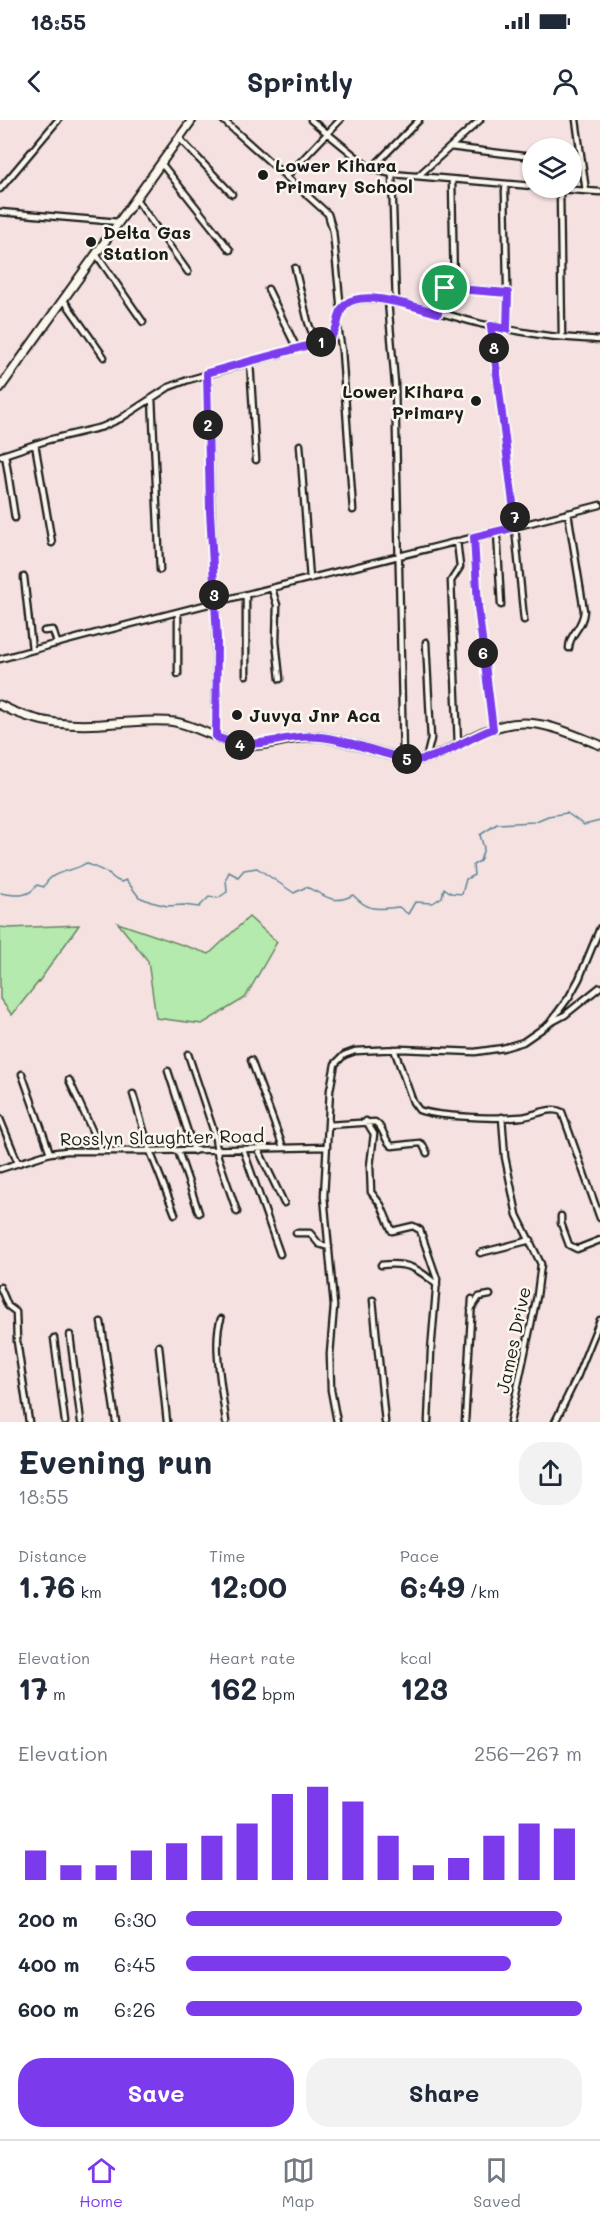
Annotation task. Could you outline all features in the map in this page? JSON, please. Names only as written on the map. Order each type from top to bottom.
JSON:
[{"type":"main road","points":[[1,384],[192,120]]},
{"type":"main road","points":[[0,705],[53,724],[77,725],[149,720],[176,722],[243,745],[307,736],[323,737],[403,758],[426,759],[505,724],[529,722],[548,725],[600,745]]},
{"type":"street","points":[[0,189],[58,120]]},
{"type":"street","points":[[223,120],[324,210],[330,218],[341,311],[338,327],[342,351],[353,510]]},
{"type":"street","points":[[311,120],[371,169],[392,174],[522,185]]},
{"type":"street","points":[[286,177],[340,120]]},
{"type":"street","points":[[371,169],[419,120]]},
{"type":"street","points":[[418,176],[480,120]]},
{"type":"street","points":[[576,120],[578,138]]},
{"type":"street","points":[[178,138],[232,194]]},
{"type":"street","points":[[450,147],[522,156]]},
{"type":"street","points":[[161,163],[230,250]]},
{"type":"street","points":[[582,167],[586,191]]},
{"type":"street","points":[[392,174],[396,303]]},
{"type":"street","points":[[452,180],[454,288]]},
{"type":"street","points":[[506,184],[507,329]]},
{"type":"street","points":[[582,191],[600,192]]},
{"type":"street","points":[[135,198],[188,272]]},
{"type":"street","points":[[560,198],[562,337]]},
{"type":"street","points":[[0,212],[119,222]]},
{"type":"street","points":[[96,254],[143,322]]},
{"type":"street","points":[[295,268],[316,344]]},
{"type":"street","points":[[438,313],[443,289],[447,287],[508,293]]},
{"type":"street","points":[[268,289],[297,349]]},
{"type":"street","points":[[63,299],[104,357]]},
{"type":"street","points":[[341,311],[346,304],[355,300],[374,299],[507,329],[600,340]]},
{"type":"street","points":[[388,301],[395,384],[403,758]]},
{"type":"street","points":[[491,326],[516,527],[524,620]]},
{"type":"street","points":[[15,518],[2,455],[102,427],[120,419],[169,387],[207,373],[328,340],[338,327]]},
{"type":"street","points":[[250,363],[256,460]]},
{"type":"street","points":[[207,373],[215,604],[216,737]]},
{"type":"street","points":[[152,398],[160,570]]},
{"type":"street","points":[[35,444],[52,543]]},
{"type":"street","points":[[300,445],[310,579]]},
{"type":"street","points":[[0,659],[600,505]]},
{"type":"street","points":[[568,513],[584,611],[584,620],[569,643],[569,648]]},
{"type":"street","points":[[497,531],[501,606]]},
{"type":"street","points":[[474,537],[478,607],[493,729]]},
{"type":"street","points":[[457,541],[460,567],[451,581],[458,745]]},
{"type":"street","points":[[24,577],[32,650]]},
{"type":"street","points":[[272,589],[277,605],[276,641],[280,679]]},
{"type":"street","points":[[246,596],[246,675]]},
{"type":"street","points":[[178,613],[178,674]]},
{"type":"street","points":[[44,632],[52,630],[57,644]]},
{"type":"street","points":[[426,642],[431,739],[426,759]]},
{"type":"street","points":[[549,1024],[579,979],[600,928]]},
{"type":"street","points":[[337,1422],[331,1390],[330,1354],[334,1306],[324,1196],[332,1073],[339,1059],[355,1052],[394,1049],[475,1052],[503,1048],[523,1042],[565,1015],[600,987]]},
{"type":"street","points":[[394,1049],[413,1102],[419,1110],[502,1117],[524,1117],[555,1110],[562,1112],[600,1218]]},
{"type":"street","points":[[188,1054],[214,1132],[218,1157],[237,1212]]},
{"type":"street","points":[[251,1060],[283,1147]]},
{"type":"street","points":[[168,1071],[194,1151]]},
{"type":"street","points":[[22,1074],[50,1153]]},
{"type":"street","points":[[69,1080],[101,1149]]},
{"type":"street","points":[[133,1094],[150,1151],[175,1214]]},
{"type":"street","points":[[480,1253],[531,1240],[517,1215],[505,1156],[502,1117]]},
{"type":"street","points":[[0,1119],[18,1163]]},
{"type":"street","points":[[328,1125],[366,1122],[379,1125],[392,1146],[420,1143],[427,1153]]},
{"type":"street","points":[[366,1122],[374,1134],[370,1166],[373,1196],[381,1205],[391,1230],[413,1226],[420,1230],[436,1271],[428,1422]]},
{"type":"street","name":"Rosslyn Slaughter Road","points":[[0,1169],[50,1153],[101,1149],[194,1151],[327,1147]]},
{"type":"street","points":[[243,1149],[280,1254]]},
{"type":"street","points":[[258,1149],[284,1203]]},
{"type":"street","points":[[178,1151],[199,1213]]},
{"type":"street","points":[[561,1216],[564,1234],[569,1245],[577,1249],[600,1240]]},
{"type":"street","points":[[296,1233],[310,1233],[319,1244],[329,1247]]},
{"type":"street","name":"James Drive","points":[[510,1422],[537,1296],[541,1264],[531,1240]]},
{"type":"street","points":[[381,1265],[403,1264],[415,1268],[437,1285]]},
{"type":"street","points":[[0,1287],[8,1306],[16,1312],[17,1341],[29,1422]]},
{"type":"street","points":[[471,1309],[479,1297],[490,1295]]},
{"type":"street","points":[[465,1422],[472,1299]]},
{"type":"street","points":[[373,1300],[385,1422]]},
{"type":"street","points":[[221,1319],[218,1336],[226,1422]]},
{"type":"street","points":[[555,1422],[577,1377],[600,1320]]},
{"type":"street","points":[[101,1322],[116,1422]]},
{"type":"street","points":[[70,1335],[81,1422]]},
{"type":"street","points":[[54,1338],[64,1422]]},
{"type":"street","points":[[159,1346],[166,1422]]},
{"type":"green space","points":[[249,917],[277,942],[245,998],[202,1024],[156,1018],[148,961],[118,923],[209,954]]},
{"type":"green space","points":[[79,925],[12,1015],[0,999],[0,927]]},
{"type":"waterway","points":[[0,893],[25,894],[37,885],[44,887],[47,881],[57,874],[86,863],[121,882],[126,880],[139,897],[151,902],[167,906],[199,907],[209,897],[218,898],[227,892],[226,879],[229,872],[238,877],[244,870],[257,868],[294,893],[306,887],[334,899],[340,900],[353,895],[369,907],[379,909],[399,907],[408,914],[415,902],[433,903],[442,897],[444,888],[451,893],[462,894],[466,879],[474,875],[473,865],[480,861],[484,848],[480,835],[497,824],[534,822],[548,816],[567,813],[584,825],[600,821]]},
{"type":"place","name":"Lower Kihara Primary School","points":[[263,175]]},
{"type":"place","name":"Delta Gas Station","points":[[91,242]]},
{"type":"place","name":"Lower Kihara Primary","points":[[476,401]]},
{"type":"place","name":"Juvya Jnr Aca","points":[[237,715]]},
{"type":"route","points":[[445,288],[508,293],[507,329],[491,326],[516,527],[474,537],[478,607],[493,729],[480,733],[443,753],[426,759],[414,760],[323,737],[307,736],[243,745],[216,737],[217,639],[210,511],[207,373],[328,340],[338,327],[341,311],[346,304],[355,300],[374,299],[438,313],[445,288]]}]
